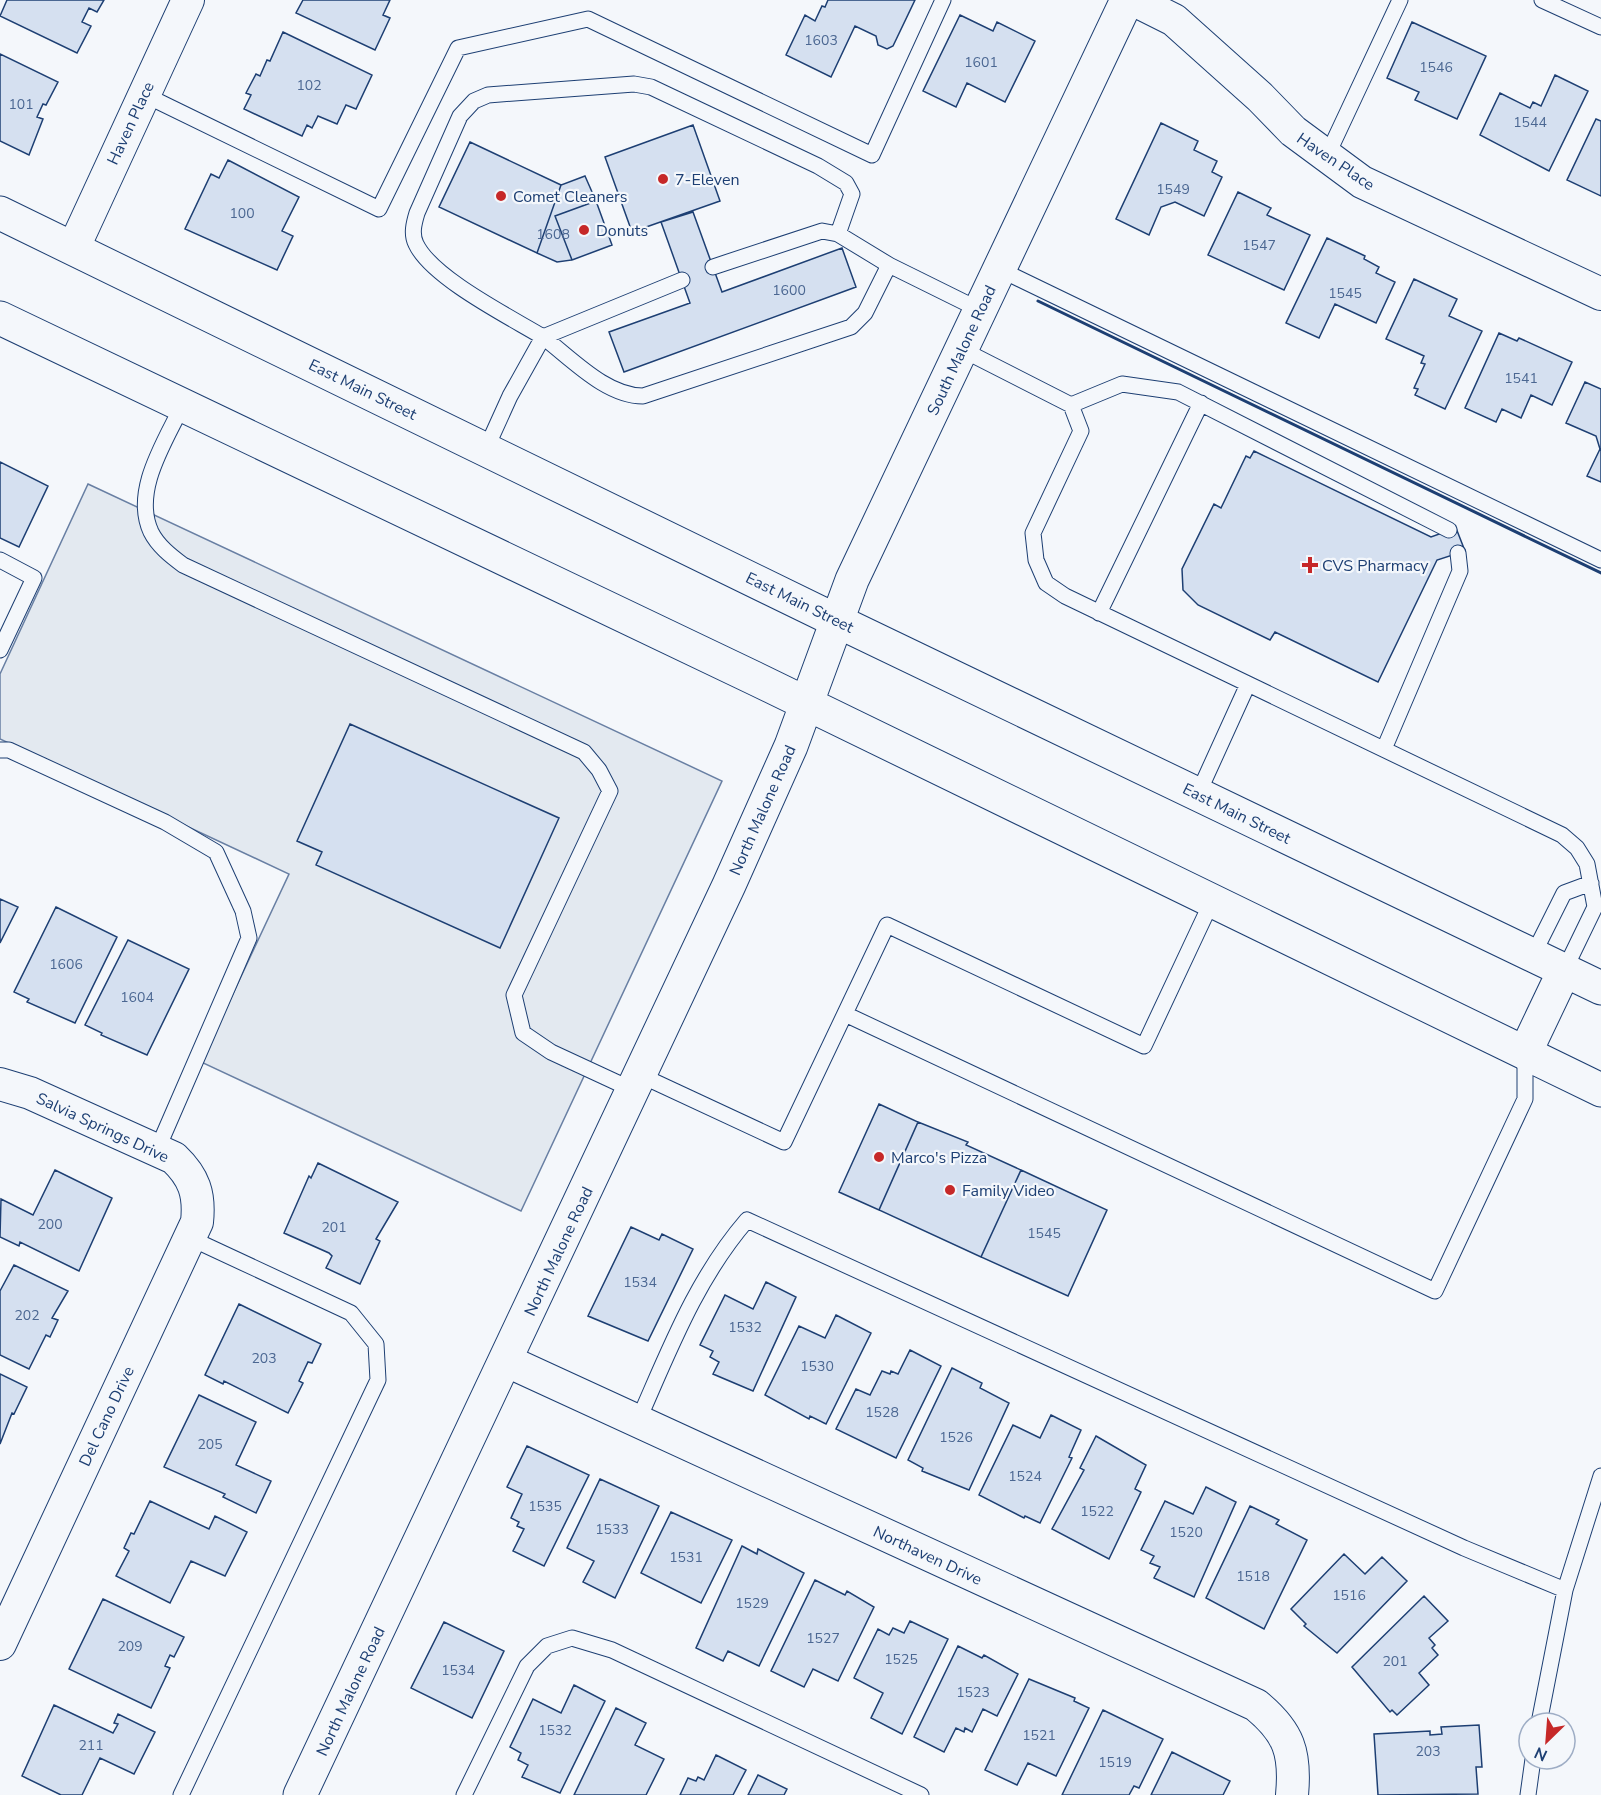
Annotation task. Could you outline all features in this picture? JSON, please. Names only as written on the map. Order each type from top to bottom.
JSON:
[{"type":"main road","name":"South Malone Road","points":[[806,704],[852,579],[1127,0]]},
{"type":"main road","name":"East Main Street","points":[[0,213],[74,247],[837,621],[1601,988]]},
{"type":"main road","points":[[0,318],[806,704],[1601,1090]]},
{"type":"main road","name":"North Malone Road","points":[[300,1795],[507,1361],[734,874],[791,746],[806,704]]},
{"type":"main road","points":[[1525,1053],[1564,971]]},
{"type":"street","name":"Haven Place","points":[[74,247],[143,94],[189,0]]},
{"type":"street","name":"Haven Place","points":[[1134,0],[1174,20],[1260,97],[1293,131],[1326,158],[1362,182],[1601,294]]},
{"type":"street","name":"Salvia Springs Drive","points":[[0,1084],[30,1093],[174,1158],[187,1170],[195,1185]]},
{"type":"street","name":"Del Cano Drive","points":[[0,1644],[189,1238],[198,1213],[195,1185]]},
{"type":"street","name":"Northaven Drive","points":[[507,1361],[1256,1705],[1275,1720],[1288,1741],[1293,1764],[1292,1795]]},
{"type":"lane","points":[[143,94],[379,209],[458,48],[588,19],[872,155],[943,0]]},
{"type":"lane","points":[[1326,158],[1400,0]]},
{"type":"lane","points":[[1542,0],[1601,27]]},
{"type":"lane","points":[[838,234],[852,194],[846,183],[818,166],[651,87],[634,84],[488,95],[474,101],[460,116],[417,213],[413,228],[415,242],[424,258],[447,278],[543,337],[612,389],[630,396],[643,396],[851,327],[865,313],[889,265]]},
{"type":"lane","points":[[713,267],[822,231],[838,234],[889,265],[980,309]]},
{"type":"lane","points":[[999,269],[1601,560]]},
{"type":"lane","points":[[486,449],[510,396],[543,337],[682,280]]},
{"type":"lane","points":[[961,349],[1071,405],[1081,431],[1033,533],[1036,560],[1046,583],[1065,596],[1099,613],[1562,835],[1577,848],[1587,864],[1595,907],[1564,971]]},
{"type":"lane","points":[[1071,405],[1122,384],[1178,392],[1449,530]]},
{"type":"lane","points":[[1099,613],[1201,404]]},
{"type":"lane","points":[[182,406],[147,487],[146,510],[151,532],[164,550],[183,565],[584,752],[599,770],[610,791],[514,995],[523,1033],[550,1052],[637,1082],[784,1142],[887,925],[1144,1046],[1212,901]]},
{"type":"lane","points":[[1384,749],[1460,571],[1458,553]]},
{"type":"lane","points":[[0,560],[34,578],[0,650]]},
{"type":"lane","points":[[1198,794],[1248,684]]},
{"type":"lane","points":[[0,750],[9,750],[165,822],[216,852],[243,911],[249,938],[157,1150]]},
{"type":"lane","points":[[1533,956],[1564,893],[1591,883]]},
{"type":"lane","points":[[845,1014],[1435,1291],[1525,1099],[1525,1053]]},
{"type":"lane","points":[[638,1421],[694,1297],[725,1246],[747,1220],[1454,1543],[1565,1590]]},
{"type":"lane","points":[[181,1795],[378,1380],[376,1344],[351,1313],[189,1238]]},
{"type":"lane","points":[[1541,1711],[1565,1590],[1601,1476]]},
{"type":"lane","points":[[464,1795],[526,1666],[547,1646],[572,1638],[612,1650],[921,1795]]},
{"type":"lane","points":[[1527,1795],[1531,1771]]},
{"type":"shaded area","points":[[88,484],[722,781],[521,1211],[201,1062],[289,874],[0,739],[0,674]]},
{"type":"building","points":[[7,0],[104,0],[97,12],[89,8],[82,22],[91,26],[77,53],[0,16]]},
{"type":"building","points":[[303,0],[390,0],[383,15],[390,18],[375,50],[296,13]]},
{"type":"building","points":[[828,0],[915,0],[893,46],[887,49],[878,45],[876,36],[855,26],[831,77],[786,55],[805,15],[815,21],[822,6],[825,7]]},
{"type":"building","points":[[960,15],[993,31],[997,22],[1035,41],[1005,102],[967,83],[956,107],[923,91]]},
{"type":"building","points":[[1412,22],[1486,56],[1457,119],[1415,100],[1419,92],[1387,78]]},
{"type":"building","points":[[283,32],[372,75],[356,109],[346,105],[337,124],[318,116],[312,128],[307,125],[302,136],[244,109],[251,95],[246,93],[256,74],[260,76],[267,60],[270,61]]},
{"type":"building","points":[[0,54],[58,82],[37,117],[43,119],[29,155],[0,141]]},
{"type":"building","points":[[1555,75],[1588,91],[1549,171],[1480,135],[1500,93],[1530,108],[1533,102],[1541,106]]},
{"type":"building","points":[[1596,119],[1601,121],[1601,196],[1567,180]]},
{"type":"building","points":[[1161,123],[1198,141],[1194,150],[1217,161],[1212,172],[1222,177],[1204,216],[1175,202],[1161,207],[1149,235],[1116,219]]},
{"type":"building","name":"7-Eleven","points":[[693,125],[720,201],[632,232],[605,157]]},
{"type":"building","name":"Comet Cleaners","points":[[470,142],[561,185],[537,253],[439,207]]},
{"type":"building","points":[[228,160],[299,197],[282,231],[293,236],[277,270],[185,229],[211,174],[219,178]]},
{"type":"building","points":[[585,176],[596,201],[555,216],[572,260],[557,262],[537,253],[561,185]]},
{"type":"building","points":[[1238,192],[1271,208],[1267,215],[1310,235],[1284,290],[1208,255]]},
{"type":"building","name":"Donuts","points":[[596,201],[612,245],[572,260],[555,216]]},
{"type":"building","name":"7-Eleven","points":[[693,212],[722,292],[842,248],[856,287],[624,372],[609,332],[690,303],[661,222]]},
{"type":"building","points":[[1327,238],[1365,256],[1364,259],[1379,267],[1376,273],[1395,282],[1376,323],[1335,304],[1319,338],[1286,323]]},
{"type":"building","points":[[1414,279],[1457,299],[1449,316],[1482,331],[1445,409],[1415,395],[1418,389],[1414,388],[1425,364],[1421,363],[1424,356],[1386,339]]},
{"type":"building","points":[[1499,333],[1517,341],[1519,338],[1572,362],[1552,405],[1531,395],[1521,418],[1502,409],[1496,422],[1465,408]]},
{"type":"building","points":[[1585,382],[1601,389],[1601,482],[1587,476],[1600,449],[1596,436],[1566,423]]},
{"type":"building","name":"CVS Pharmacy","points":[[1254,451],[1431,537],[1456,528],[1465,551],[1437,560],[1378,682],[1275,632],[1270,640],[1198,605],[1183,590],[1182,569],[1214,504],[1221,508],[1246,456],[1250,458]]},
{"type":"building","points":[[0,462],[48,486],[19,547],[0,538]]},
{"type":"building","points":[[350,724],[559,818],[500,948],[316,865],[322,852],[297,841]]},
{"type":"building","points":[[0,899],[18,907],[0,943]]},
{"type":"building","points":[[56,907],[117,937],[75,1023],[27,1002],[29,999],[14,992]]},
{"type":"building","points":[[128,940],[189,969],[147,1055],[101,1035],[102,1033],[85,1025]]},
{"type":"building","name":"Marco's Pizza","points":[[879,1104],[918,1122],[879,1210],[839,1192]]},
{"type":"building","name":"Family Video","points":[[918,1122],[968,1142],[966,1145],[1021,1170],[981,1257],[879,1210]]},
{"type":"building","points":[[318,1163],[398,1202],[376,1239],[380,1241],[360,1284],[326,1268],[332,1256],[329,1253],[284,1233],[309,1176],[311,1178]]},
{"type":"building","points":[[55,1170],[112,1198],[79,1271],[20,1242],[19,1246],[0,1237],[1,1199],[33,1215]]},
{"type":"building","points":[[1021,1170],[1107,1210],[1068,1296],[981,1257]]},
{"type":"building","points":[[631,1227],[659,1240],[662,1234],[693,1249],[648,1341],[588,1316]]},
{"type":"building","points":[[14,1265],[68,1291],[52,1318],[58,1320],[50,1337],[46,1335],[29,1369],[0,1355],[0,1291]]},
{"type":"building","points":[[766,1282],[796,1297],[753,1391],[713,1374],[719,1362],[710,1357],[713,1351],[700,1345],[725,1295],[753,1309]]},
{"type":"building","points":[[239,1304],[321,1344],[312,1363],[308,1362],[299,1381],[303,1383],[288,1413],[224,1381],[223,1384],[205,1375]]},
{"type":"building","points":[[836,1315],[871,1333],[826,1424],[810,1416],[809,1419],[765,1395],[799,1326],[825,1338]]},
{"type":"building","points":[[910,1350],[941,1366],[896,1458],[836,1429],[856,1389],[870,1395],[882,1371],[898,1374]]},
{"type":"building","points":[[952,1368],[982,1383],[980,1388],[1009,1403],[969,1490],[922,1471],[923,1468],[908,1460]]},
{"type":"building","points":[[0,1374],[27,1387],[14,1414],[12,1413],[0,1444]]},
{"type":"building","points":[[199,1395],[256,1422],[236,1465],[271,1481],[256,1513],[223,1497],[225,1494],[164,1467]]},
{"type":"building","points":[[1051,1415],[1081,1430],[1069,1457],[1072,1458],[1040,1523],[1025,1516],[1024,1518],[979,1495],[1013,1425],[1040,1438]]},
{"type":"building","points":[[1096,1436],[1146,1465],[1135,1489],[1141,1492],[1109,1559],[1052,1529],[1084,1470],[1080,1468]]},
{"type":"building","points":[[527,1446],[589,1475],[544,1566],[513,1551],[524,1529],[517,1526],[519,1522],[511,1518],[522,1494],[507,1487]]},
{"type":"building","points":[[600,1479],[659,1506],[615,1598],[583,1582],[594,1561],[567,1548]]},
{"type":"building","points":[[1206,1487],[1236,1502],[1194,1597],[1154,1578],[1160,1567],[1150,1563],[1154,1556],[1141,1550],[1165,1501],[1193,1514]]},
{"type":"building","points":[[150,1501],[209,1529],[215,1516],[247,1532],[225,1576],[191,1561],[170,1603],[116,1576],[129,1551],[124,1548],[131,1533],[134,1534]]},
{"type":"building","points":[[1250,1506],[1279,1520],[1276,1524],[1307,1540],[1264,1629],[1206,1598]]},
{"type":"building","points":[[671,1512],[732,1540],[701,1603],[641,1573]]},
{"type":"building","points":[[742,1546],[757,1554],[758,1549],[804,1573],[759,1666],[728,1651],[723,1661],[696,1648]]},
{"type":"building","points":[[1344,1554],[1365,1574],[1382,1557],[1407,1581],[1337,1653],[1304,1626],[1306,1624],[1291,1609]]},
{"type":"building","points":[[815,1580],[845,1595],[847,1591],[874,1607],[838,1681],[813,1669],[804,1687],[771,1671]]},
{"type":"building","points":[[1424,1596],[1448,1621],[1429,1638],[1435,1645],[1432,1648],[1438,1655],[1419,1673],[1429,1685],[1397,1715],[1392,1710],[1390,1712],[1352,1667]]},
{"type":"building","points":[[103,1599],[184,1637],[174,1657],[170,1655],[165,1666],[170,1668],[151,1708],[69,1669]]},
{"type":"building","points":[[910,1621],[948,1639],[902,1734],[871,1718],[883,1693],[854,1678],[878,1629],[889,1635],[893,1628],[904,1633]]},
{"type":"building","points":[[444,1622],[504,1651],[472,1718],[411,1688]]},
{"type":"building","points":[[958,1646],[982,1658],[984,1655],[1018,1674],[997,1716],[983,1709],[972,1732],[965,1728],[964,1732],[956,1728],[944,1752],[914,1737]]},
{"type":"building","points":[[1029,1679],[1075,1698],[1074,1701],[1089,1708],[1056,1776],[1028,1763],[1017,1785],[985,1770]]},
{"type":"building","points":[[574,1685],[605,1701],[560,1793],[522,1777],[528,1765],[518,1760],[521,1753],[510,1747],[533,1699],[561,1713]]},
{"type":"building","points":[[54,1705],[113,1733],[118,1724],[114,1723],[118,1714],[155,1732],[134,1774],[100,1758],[82,1795],[61,1795],[22,1776]]},
{"type":"building","points":[[616,1708],[646,1723],[635,1745],[664,1759],[646,1795],[574,1795]]},
{"type":"building","points":[[1103,1710],[1163,1739],[1139,1788],[1134,1786],[1129,1795],[1062,1795]]},
{"type":"building","points":[[1479,1725],[1482,1767],[1476,1767],[1478,1794],[1378,1795],[1374,1734],[1430,1731],[1430,1735],[1442,1734],[1441,1727]]},
{"type":"building","points":[[1172,1752],[1230,1781],[1223,1795],[1151,1795]]},
{"type":"building","points":[[716,1755],[746,1770],[733,1795],[680,1795],[688,1778],[696,1781],[698,1777],[704,1780]]},
{"type":"building","points":[[758,1775],[787,1789],[784,1795],[748,1795]]},
{"type":"wall","points":[[1038,301],[1601,573]]},
{"type":"place","name":"7-Eleven","points":[[663,179]]},
{"type":"place","name":"Comet Cleaners","points":[[501,196]]},
{"type":"place","name":"Donuts","points":[[584,230]]},
{"type":"place","name":"CVS Pharmacy","points":[[1310,565]]},
{"type":"place","name":"Marco's Pizza","points":[[879,1157]]},
{"type":"place","name":"Family Video","points":[[950,1190]]}]
